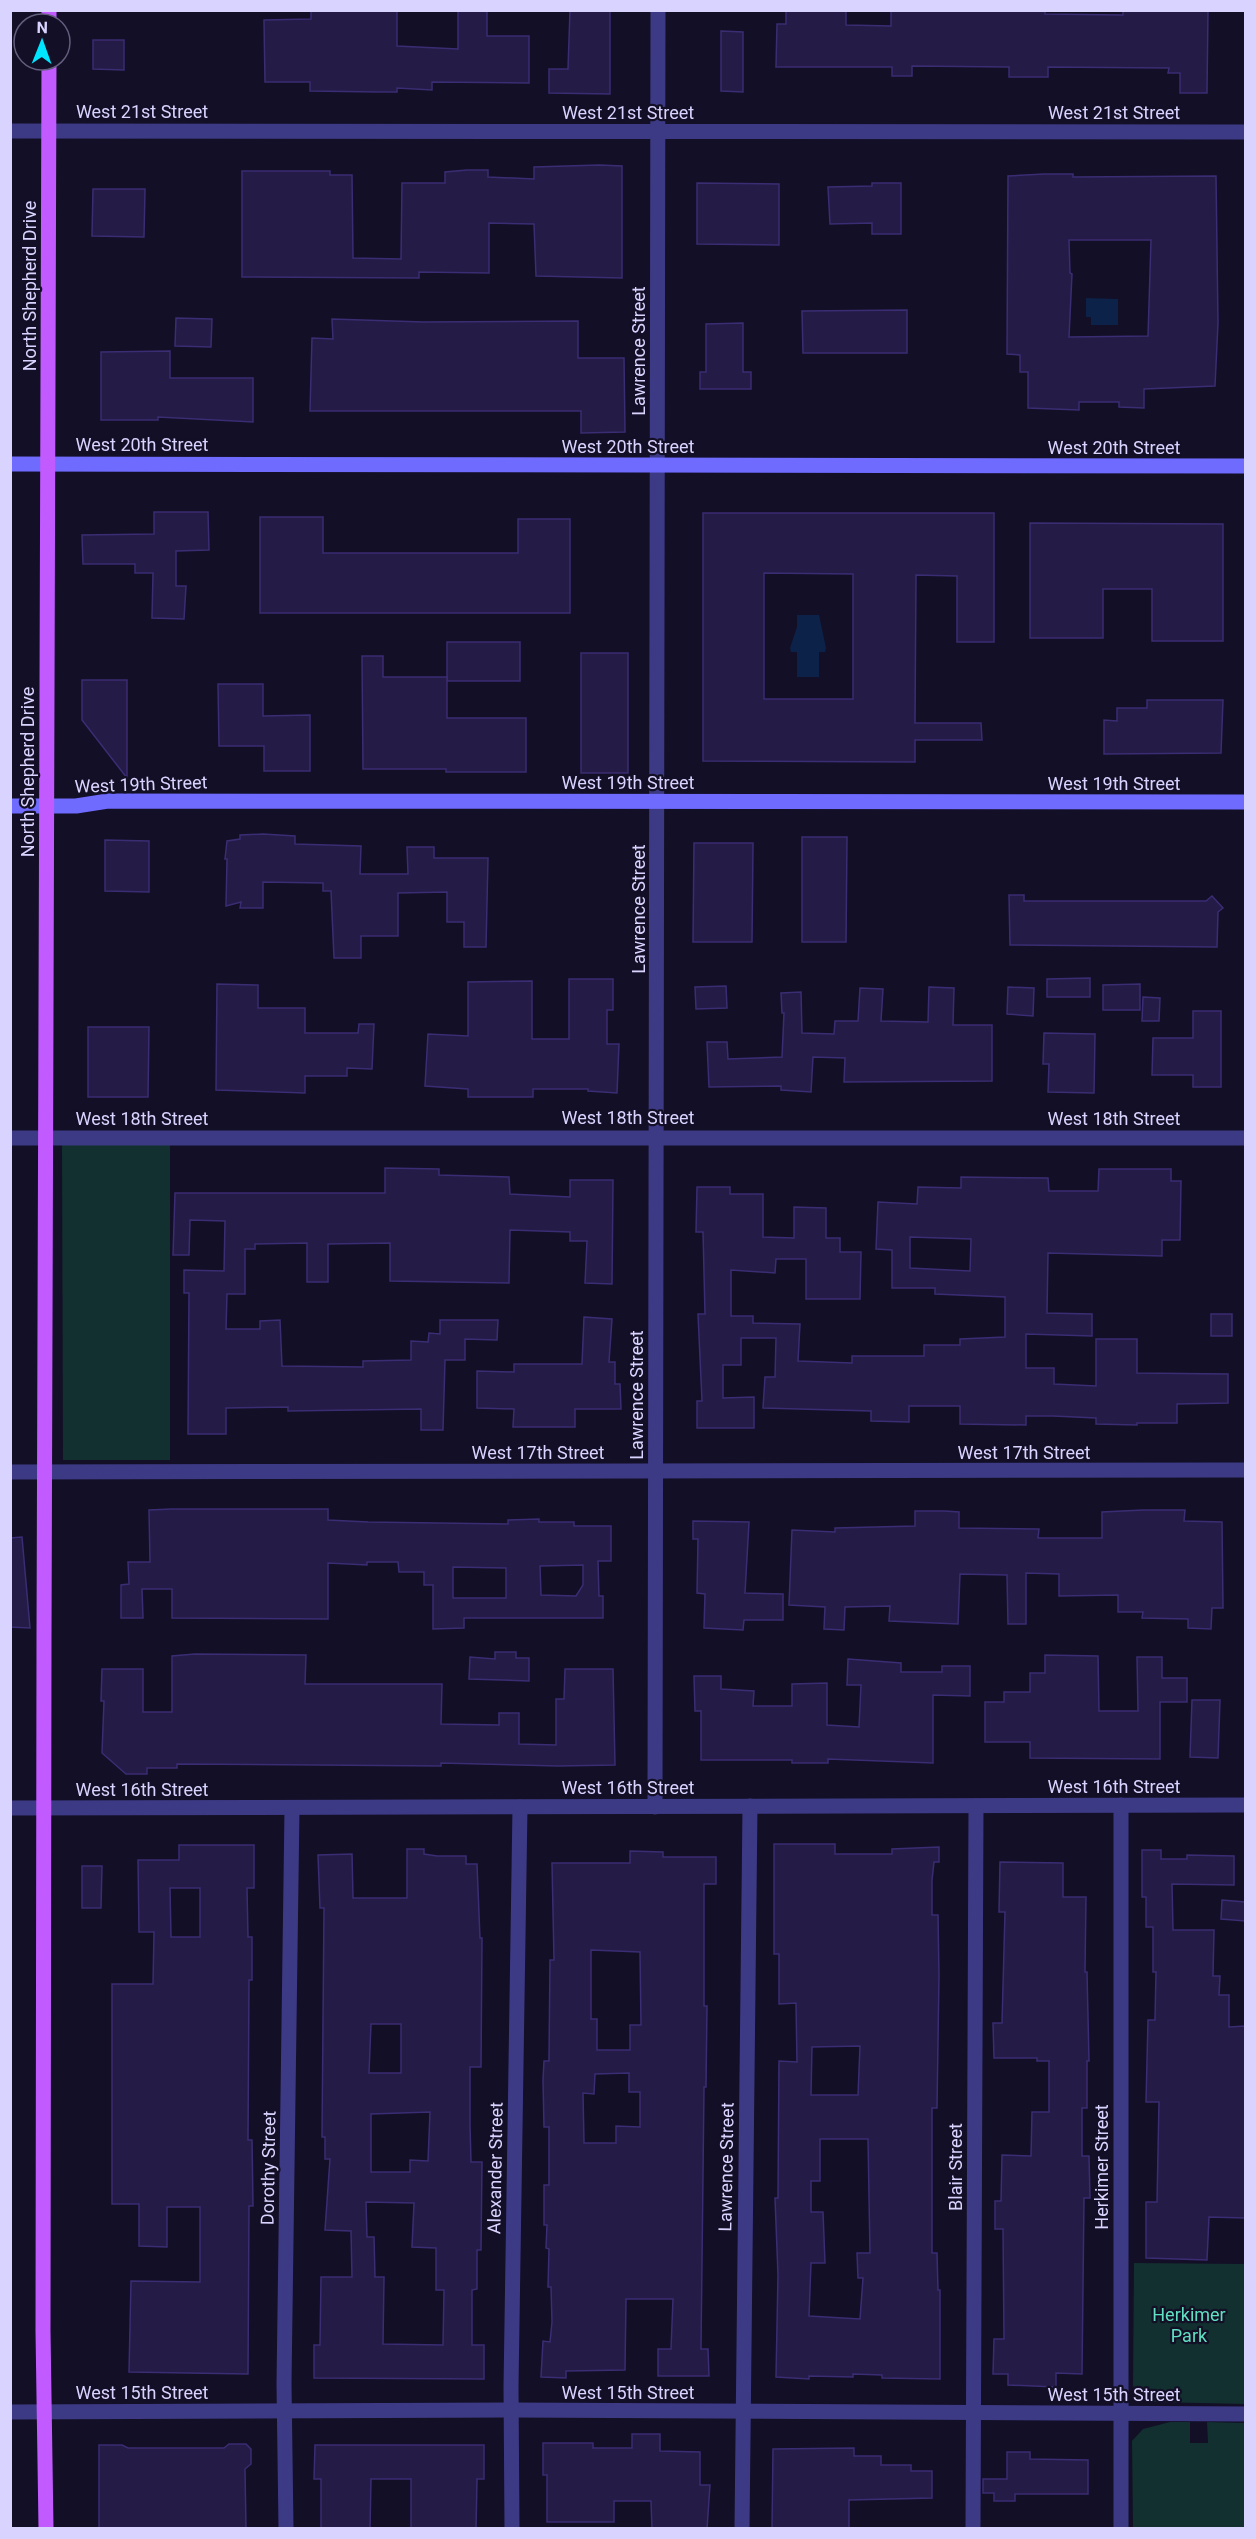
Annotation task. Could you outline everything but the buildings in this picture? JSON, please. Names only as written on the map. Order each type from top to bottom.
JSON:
[{"type":"main road","name":"North Shepherd Drive","points":[[46,2529],[44,1809],[49,72]]},
{"type":"main road","name":"West 20th Street","points":[[10,464],[1245,466]]},
{"type":"main road","name":"West 19th Street","points":[[10,807],[108,801],[1245,802]]},
{"type":"street","name":"Lawrence Street","points":[[655,1807],[658,10]]},
{"type":"street","name":"West 21st Street","points":[[10,131],[1245,132]]},
{"type":"street","name":"West 18th Street","points":[[10,1138],[1245,1138]]},
{"type":"street","name":"West 17th Street","points":[[10,1472],[1245,1470]]},
{"type":"street","name":"Herkimer Street","points":[[1121,1805],[1121,2529]]},
{"type":"street","name":"West 16th Street","points":[[10,1808],[1245,1805]]},
{"type":"street","name":"Lawrence Street","points":[[742,2529],[750,1806]]},
{"type":"street","name":"Blair Street","points":[[973,2529],[976,1806]]},
{"type":"street","name":"Alexander Street","points":[[512,2529],[520,1807]]},
{"type":"street","name":"Dorothy Street","points":[[286,2529],[285,2411],[292,1808]]},
{"type":"street","name":"West 15th Street","points":[[10,2412],[512,2410],[1245,2414]]},
{"type":"green space","points":[[62,1145],[170,1145],[170,1460],[63,1460]]},
{"type":"green space","name":"Herkimer Park","points":[[1134,2263],[1245,2264],[1245,2404],[1154,2402],[1136,2395],[1133,2385]]},
{"type":"green space","points":[[1170,2422],[1190,2422],[1190,2443],[1208,2443],[1207,2422],[1245,2423],[1245,2528],[1133,2528],[1132,2441],[1143,2429]]},
{"type":"water","points":[[1086,298],[1118,299],[1118,325],[1091,325],[1091,317],[1086,317]]},
{"type":"water","points":[[797,615],[819,615],[826,648],[825,652],[819,652],[819,677],[797,677],[797,652],[791,652],[790,648],[797,627]]}]
